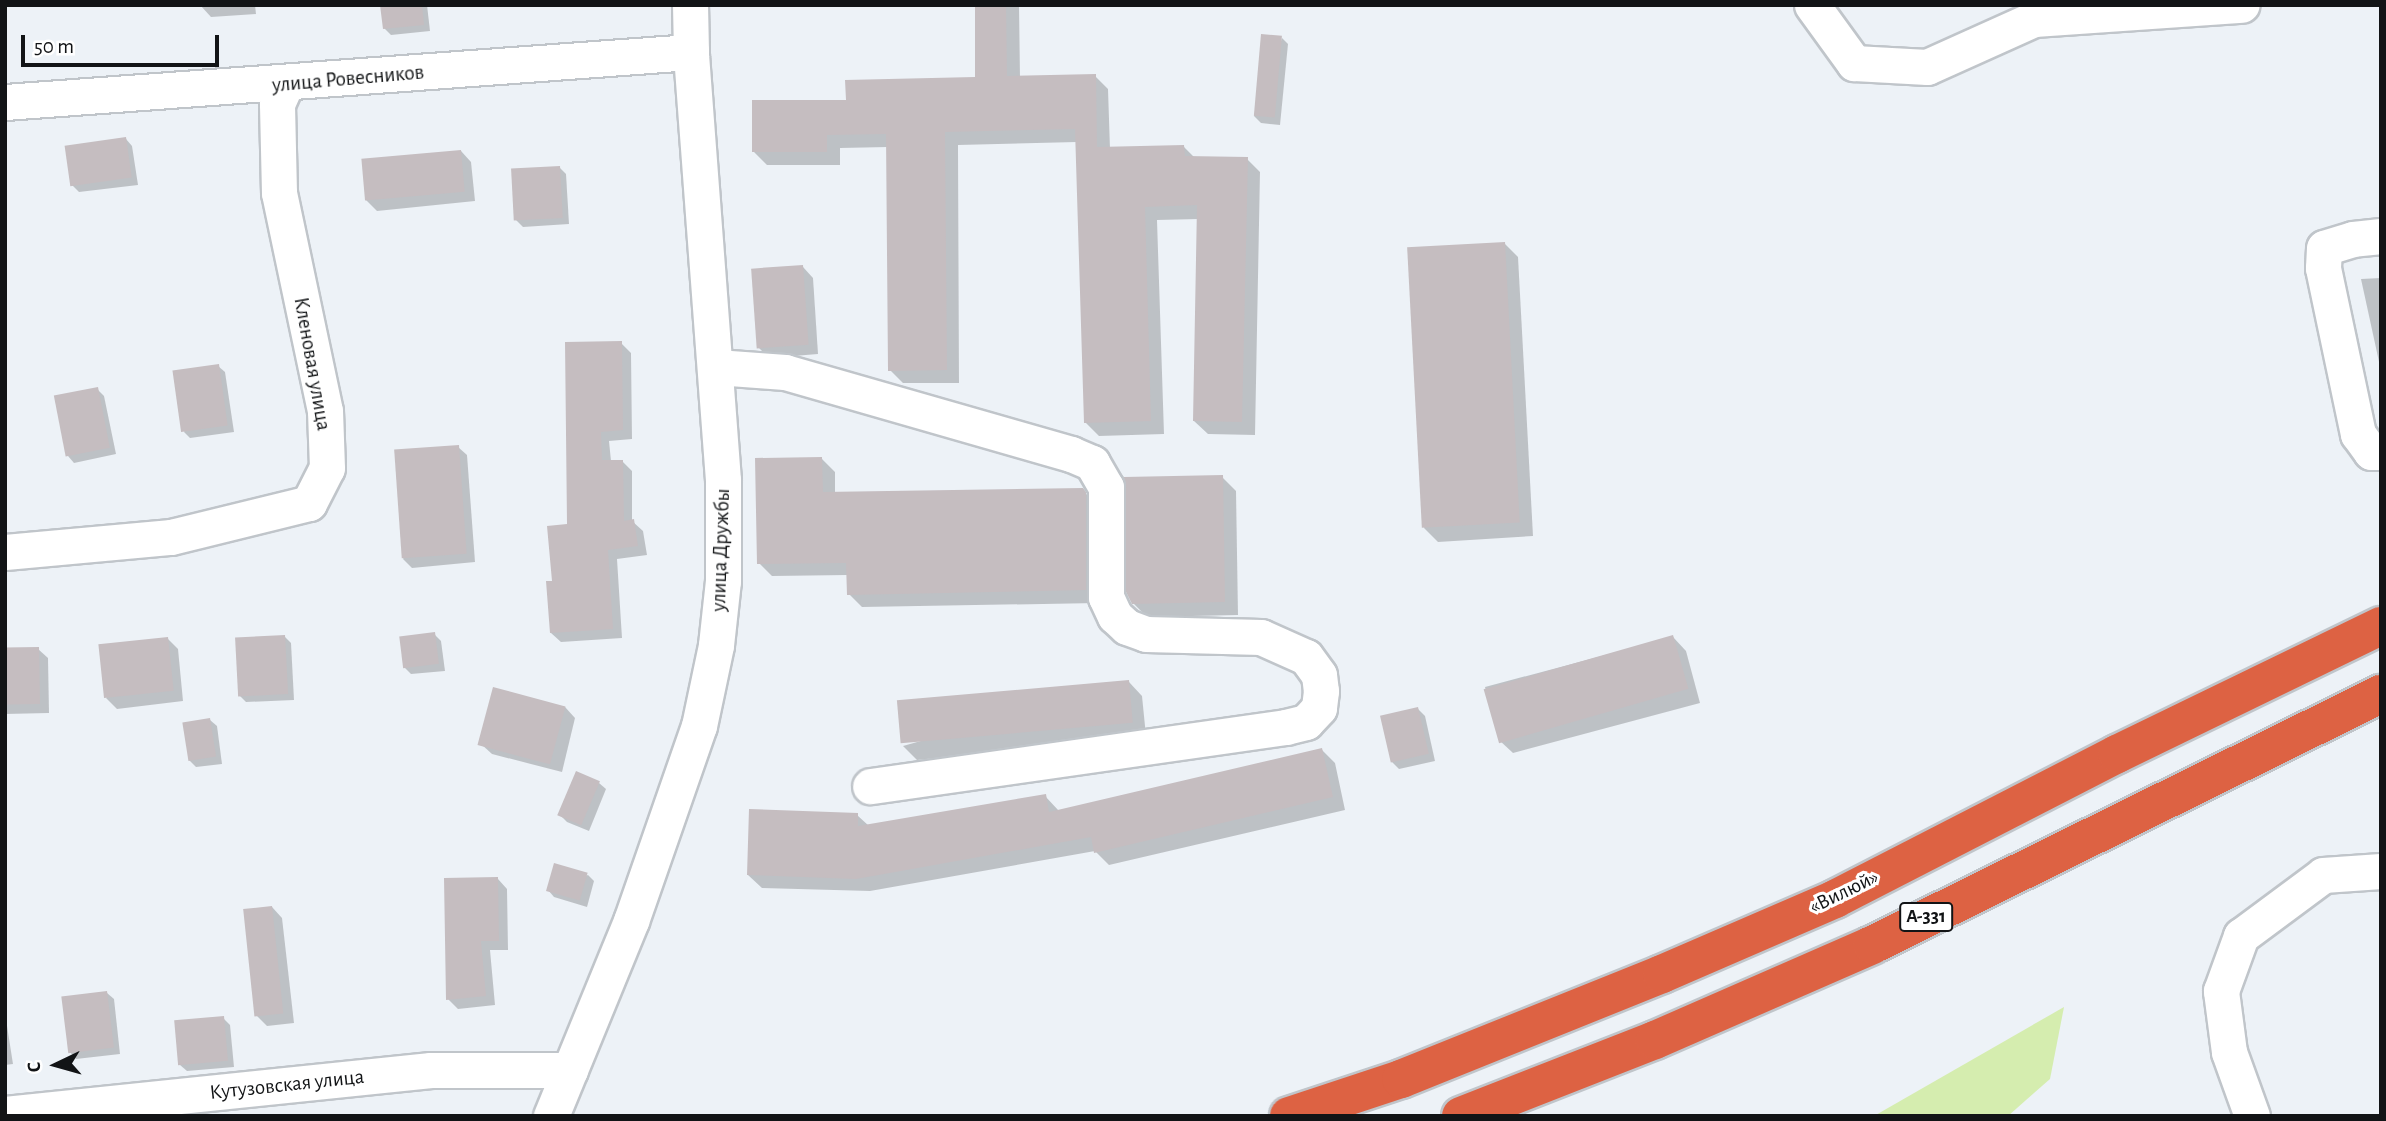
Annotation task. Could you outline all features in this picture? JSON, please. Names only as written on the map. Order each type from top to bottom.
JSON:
[{"type":"highway","name":"«Вилюй»","points":[[1289,1116],[1401,1079],[1662,974],[1835,899],[2117,754],[2381,626]]},
{"type":"highway","name":"А-331","points":[[1461,1116],[1655,1040],[1871,945],[2381,694]]},
{"type":"street","name":"улица Дружбы","points":[[551,1116],[631,921],[709,688],[723,581],[723,480],[691,52],[691,5]]},
{"type":"street","points":[[1812,5],[1854,63],[1927,67],[2034,19],[2242,5]]},
{"type":"street","name":"улица Ровесников","points":[[5,102],[286,84],[691,52]]},
{"type":"street","name":"Кленовая улица","points":[[5,552],[171,537],[309,503],[327,468],[325,411],[279,193],[277,104],[286,84]]},
{"type":"street","points":[[2381,236],[2353,239],[2324,248],[2323,268],[2358,433],[2371,452],[2381,452]]},
{"type":"street","points":[[716,367],[785,372],[1071,454],[1092,463],[1107,486],[1106,597],[1115,616],[1127,627],[1146,634],[1261,637],[1306,657],[1319,675],[1321,691],[1318,708],[1306,722],[1286,727],[870,786]]},
{"type":"street","points":[[2252,1116],[2228,1052],[2221,990],[2241,936],[2323,875],[2381,871]]},
{"type":"street","name":"Кутузовская улица","points":[[5,1114],[431,1070],[570,1070]]},
{"type":"green space","points":[[2064,1007],[2050,1079],[2008,1116],[1874,1116]]},
{"type":"building","points":[[380,5],[422,5],[424,25],[383,29]]},
{"type":"building","points":[[975,5],[1006,5],[1007,76],[1096,74],[1097,147],[1184,145],[1185,156],[1248,157],[1242,422],[1193,421],[1197,205],[1145,207],[1151,421],[1084,423],[1075,129],[945,132],[947,370],[888,371],[886,134],[827,135],[827,152],[752,152],[752,100],[846,100],[845,80],[975,77]]},
{"type":"building","points":[[1261,34],[1282,36],[1275,118],[1254,116]]},
{"type":"building","points":[[126,137],[132,178],[70,186],[65,146]]},
{"type":"building","points":[[461,150],[465,192],[365,201],[361,159]]},
{"type":"building","points":[[560,166],[563,218],[514,220],[511,169]]},
{"type":"building","points":[[1505,242],[1520,523],[1422,528],[1407,247]]},
{"type":"building","points":[[803,265],[809,345],[757,348],[751,269]]},
{"type":"building","points":[[622,341],[623,430],[601,432],[602,460],[623,460],[624,521],[634,519],[638,546],[608,550],[613,629],[550,633],[546,581],[552,581],[547,526],[567,524],[565,342]]},
{"type":"building","points":[[219,364],[228,425],[181,432],[172,371]]},
{"type":"building","points":[[98,387],[110,448],[66,456],[54,396]]},
{"type":"building","points":[[459,445],[467,554],[402,558],[394,450]]},
{"type":"building","points":[[822,457],[823,492],[1083,488],[1086,492],[1086,590],[847,595],[846,563],[757,564],[755,458]]},
{"type":"building","points":[[1223,475],[1225,602],[1132,604],[1126,592],[1124,477]]},
{"type":"building","points":[[435,632],[439,664],[403,668],[399,636]]},
{"type":"building","points":[[285,635],[288,694],[238,697],[235,638]]},
{"type":"building","points":[[1673,635],[1688,689],[1499,743],[1484,689]]},
{"type":"building","points":[[168,637],[174,691],[104,698],[98,644]]},
{"type":"building","points":[[39,647],[40,704],[6,705],[5,648]]},
{"type":"building","points":[[1129,680],[1133,723],[901,743],[897,700]]},
{"type":"building","points":[[493,687],[565,706],[550,764],[477,745]]},
{"type":"building","points":[[1418,707],[1429,754],[1391,763],[1380,716]]},
{"type":"building","points":[[210,718],[216,757],[188,761],[182,722]]},
{"type":"building","points":[[1322,748],[1333,797],[1094,853],[1091,837],[856,879],[747,875],[749,809],[858,813],[858,826],[1046,794],[1049,812]]},
{"type":"building","points":[[576,771],[600,781],[581,825],[557,815]]},
{"type":"building","points":[[554,863],[588,873],[580,901],[546,891]]},
{"type":"building","points":[[498,877],[499,941],[481,941],[486,996],[446,1000],[444,878]]},
{"type":"building","points":[[272,906],[283,1013],[254,1016],[243,909]]},
{"type":"building","points":[[107,991],[114,1048],[68,1053],[61,997]]},
{"type":"building","points":[[224,1016],[228,1061],[178,1065],[174,1020]]}]
